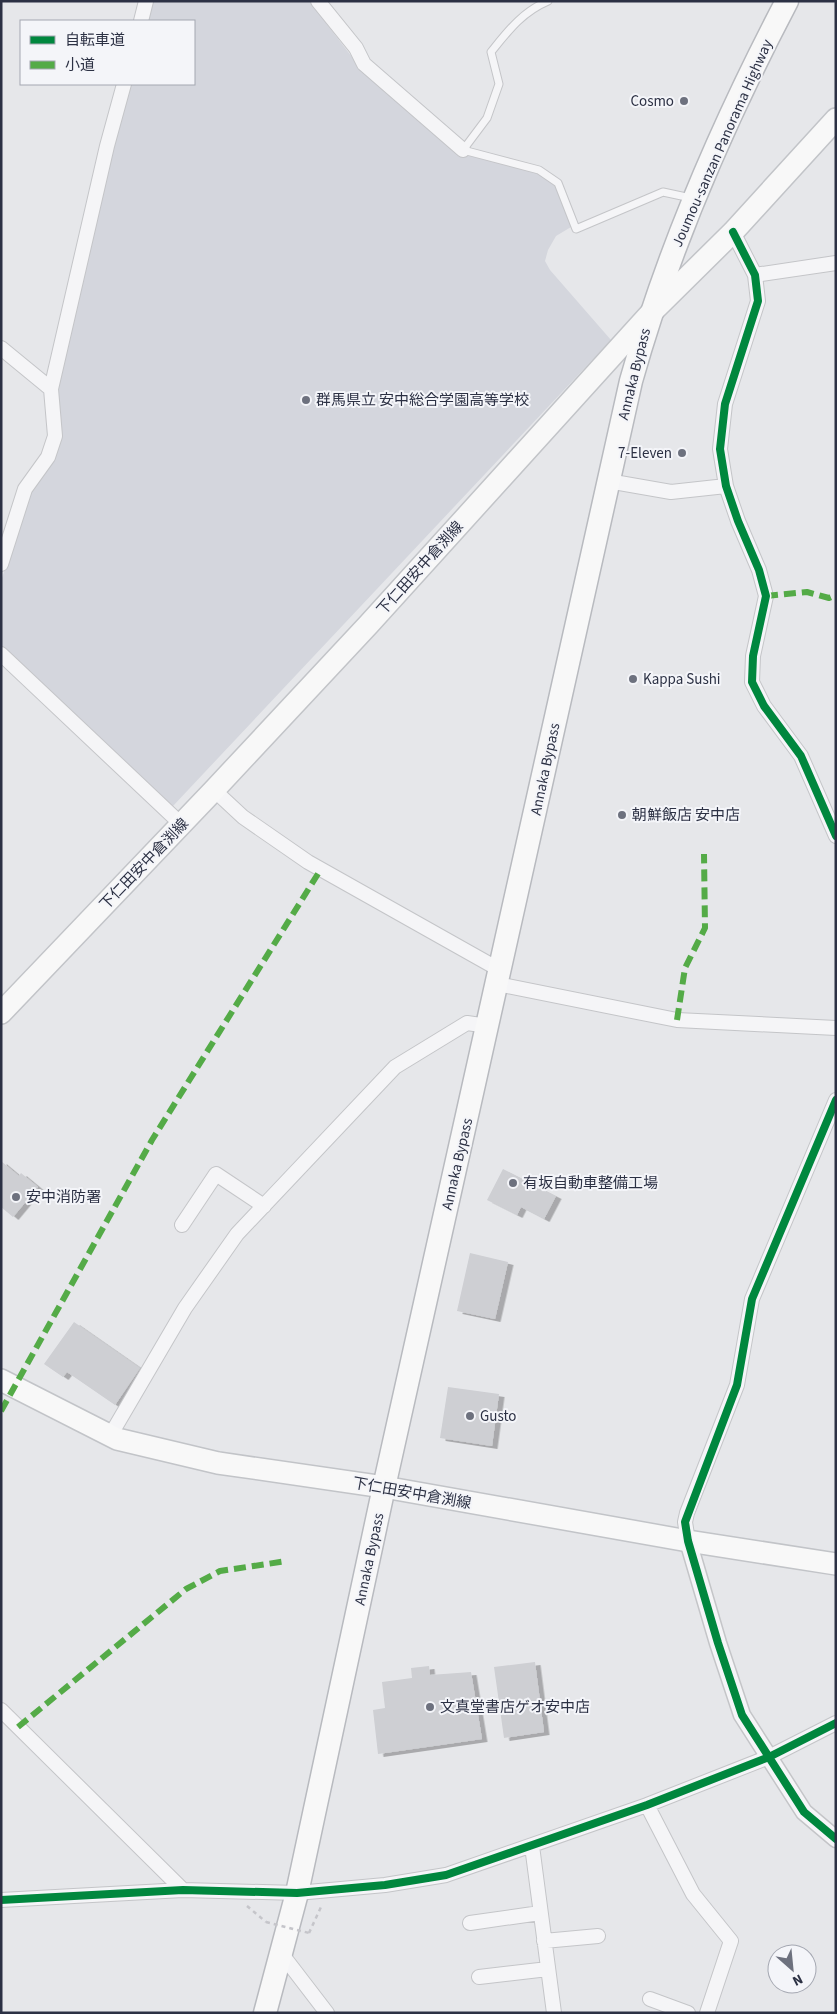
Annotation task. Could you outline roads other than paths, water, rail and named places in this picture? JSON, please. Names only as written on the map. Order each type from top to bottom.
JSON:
[{"type":"highway","name":"Joumou-sanzan Panorama Highway","points":[[649,315],[694,198],[787,1]]},
{"type":"highway","name":"Annaka Bypass","points":[[265,2013],[297,1893],[384,1487],[630,382],[649,315]]},
{"type":"main road","name":"下仁田安中倉渕線","points":[[1,1013],[214,790],[369,624],[649,315],[733,232],[836,119]]},
{"type":"main road","name":"下仁田安中倉渕線","points":[[1,1380],[110,1436],[218,1463],[384,1487],[688,1541],[836,1564]]},
{"type":"street","points":[[141,20],[146,1]]},
{"type":"street","points":[[318,1],[356,48],[364,64],[462,150]]},
{"type":"street","points":[[1,564],[25,489],[48,457],[55,436],[52,389],[107,146],[124,85]]},
{"type":"street","points":[[733,232],[755,275],[758,301],[725,404],[720,449],[726,486],[738,521],[759,570],[766,596],[753,656],[752,682],[764,706],[801,756],[836,836]]},
{"type":"street","points":[[755,275],[836,263]]},
{"type":"street","points":[[1,348],[52,389]]},
{"type":"street","points":[[608,481],[671,492],[726,486]]},
{"type":"street","points":[[1,654],[181,824]]},
{"type":"street","points":[[214,790],[243,817],[308,862],[499,977],[677,1020],[836,1028]]},
{"type":"street","points":[[110,1436],[185,1308],[237,1234],[395,1067],[467,1023],[488,1026]]},
{"type":"street","points":[[836,1100],[752,1299],[737,1385],[685,1522],[688,1541],[718,1643],[742,1714],[804,1812],[836,1839]]},
{"type":"street","points":[[182,1226],[216,1174],[264,1206]]},
{"type":"street","points":[[1,1710],[183,1890]]},
{"type":"street","points":[[1,1900],[183,1890],[297,1893],[385,1885],[446,1875],[647,1805],[769,1756],[836,1723]]},
{"type":"street","points":[[647,1805],[693,1894],[732,1942],[707,2013]]},
{"type":"street","points":[[532,1846],[554,2013]]},
{"type":"street","points":[[470,1923],[540,1912]]},
{"type":"street","points":[[544,1941],[598,1936]]},
{"type":"street","points":[[281,1953],[326,2013]]},
{"type":"street","points":[[479,1977],[548,1969]]},
{"type":"street","points":[[650,1999],[688,2013]]},
{"type":"lane","points":[[548,1],[532,8],[517,20],[491,52],[499,84],[487,118],[462,150],[539,170],[558,183],[576,229],[663,192],[694,198]]},
{"type":"place","name":"Cosmo","points":[[684,101]]},
{"type":"place","name":"群馬県立 安中総合学園高等学校","points":[[306,400]]},
{"type":"place","name":"7-Eleven","points":[[682,453]]},
{"type":"place","name":"Kappa Sushi","points":[[633,679]]},
{"type":"place","name":"朝鮮飯店 安中店","points":[[622,815]]},
{"type":"place","name":"有坂自動車整備工場","points":[[513,1183]]},
{"type":"place","name":"安中消防署","points":[[16,1197]]},
{"type":"place","name":"Gusto","points":[[470,1416]]},
{"type":"place","name":"文真堂書店ゲオ安中店","points":[[430,1707]]}]
